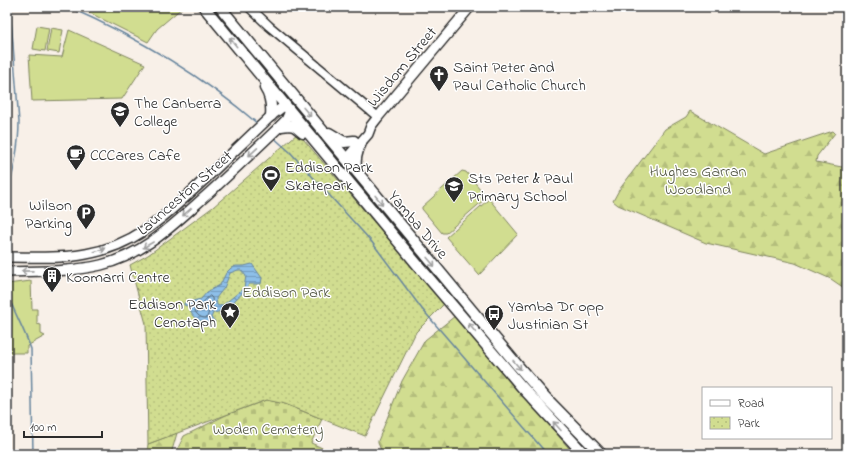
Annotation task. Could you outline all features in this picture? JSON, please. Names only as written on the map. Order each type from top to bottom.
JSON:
[{"type":"main road","name":"Yamba Drive","points":[[204,7],[521,386],[584,454]]},
{"type":"main road","name":"Yamba Drive","points":[[220,7],[518,366],[545,397],[601,454]]},
{"type":"main road","name":"Wisdom Street","points":[[344,156],[358,142],[364,130],[371,126],[470,7]]},
{"type":"main road","points":[[248,61],[268,93],[272,106],[268,119]]},
{"type":"main road","points":[[288,108],[296,100]]},
{"type":"main road","name":"Launceston Street","points":[[9,257],[86,254],[114,246],[144,232],[165,215],[268,119],[288,108]]},
{"type":"main road","name":"Launceston Street","points":[[10,272],[70,270],[84,268],[114,261],[138,250],[153,241],[173,225],[265,141],[278,128],[288,108]]},
{"type":"main road","points":[[278,128],[292,124],[296,126],[308,139],[320,147]]},
{"type":"main road","points":[[317,125],[344,142],[358,142],[355,159],[356,172]]},
{"type":"main road","points":[[334,164],[344,156]]},
{"type":"street","points":[[249,7],[269,26],[378,117]]},
{"type":"green space","points":[[78,7],[183,7],[157,29],[148,42]]},
{"type":"green space","points":[[37,26],[49,28],[45,51],[33,49]]},
{"type":"green space","points":[[51,28],[63,30],[59,53],[47,51]]},
{"type":"green space","points":[[69,30],[145,64],[122,99],[32,101],[29,55],[62,57]]},
{"type":"green space","name":"Hughes Garran Woodland","points":[[690,111],[764,154],[833,131],[835,133],[817,156],[816,162],[847,168],[847,290],[831,279],[795,263],[706,243],[618,205],[613,201],[619,190],[665,129],[686,117]]},
{"type":"green space","name":"Eddison Park","points":[[298,133],[444,304],[416,332],[365,436],[285,404],[266,400],[148,444],[146,324],[130,265],[148,255],[213,207]]},
{"type":"green space","points":[[462,171],[466,172],[486,196],[486,198],[446,233],[442,233],[422,209],[422,207]]},
{"type":"green space","points":[[489,199],[518,234],[479,275],[446,237]]},
{"type":"green space","points":[[31,281],[32,309],[37,309],[37,324],[41,325],[41,334],[45,336],[27,346],[27,353],[7,353],[7,284]]},
{"type":"green space","points":[[455,316],[574,454],[380,454],[381,450],[378,441],[402,381],[425,340]]},
{"type":"green space","name":"Woden Cemetery","points":[[266,400],[285,404],[322,419],[311,443],[336,454],[175,454],[184,436],[226,415]]},
{"type":"green space","points":[[177,433],[171,454],[147,454],[148,444]]},
{"type":"water","points":[[252,264],[262,278],[261,284],[249,284],[246,290],[235,300],[232,307],[213,313],[211,318],[215,321],[214,323],[198,320],[192,315],[189,306],[184,305],[184,303],[201,299],[207,292],[220,285],[226,273],[231,268],[236,266]],"holes":[[[241,270],[246,276],[244,288],[223,305],[217,305],[216,298],[224,288],[230,273]]]},
{"type":"waterway","points":[[7,194],[16,158],[19,122],[10,7]]},
{"type":"waterway","points":[[68,7],[119,31],[168,58],[214,89],[258,124]]},
{"type":"waterway","points":[[273,137],[290,152],[371,241],[422,309],[547,454]]},
{"type":"waterway","points":[[7,293],[31,349],[33,454]]},
{"type":"place","name":"Saint Peter and Paul Catholic Church","points":[[439,92]]},
{"type":"place","name":"The Canberra College","points":[[120,128]]},
{"type":"place","name":"CCCares Cafe","points":[[76,171]]},
{"type":"place","name":"Eddison Park Skatepark","points":[[271,192]]},
{"type":"place","name":"Sts Peter & Paul Primary School","points":[[454,203]]},
{"type":"place","name":"Wilson Parking","points":[[86,230]]},
{"type":"place","name":"Koomarri Centre","points":[[52,293]]},
{"type":"place","name":"Eddison Park Cenotaph","points":[[230,329]]},
{"type":"place","name":"Yamba Dr opp Justinian St","points":[[494,331]]}]
